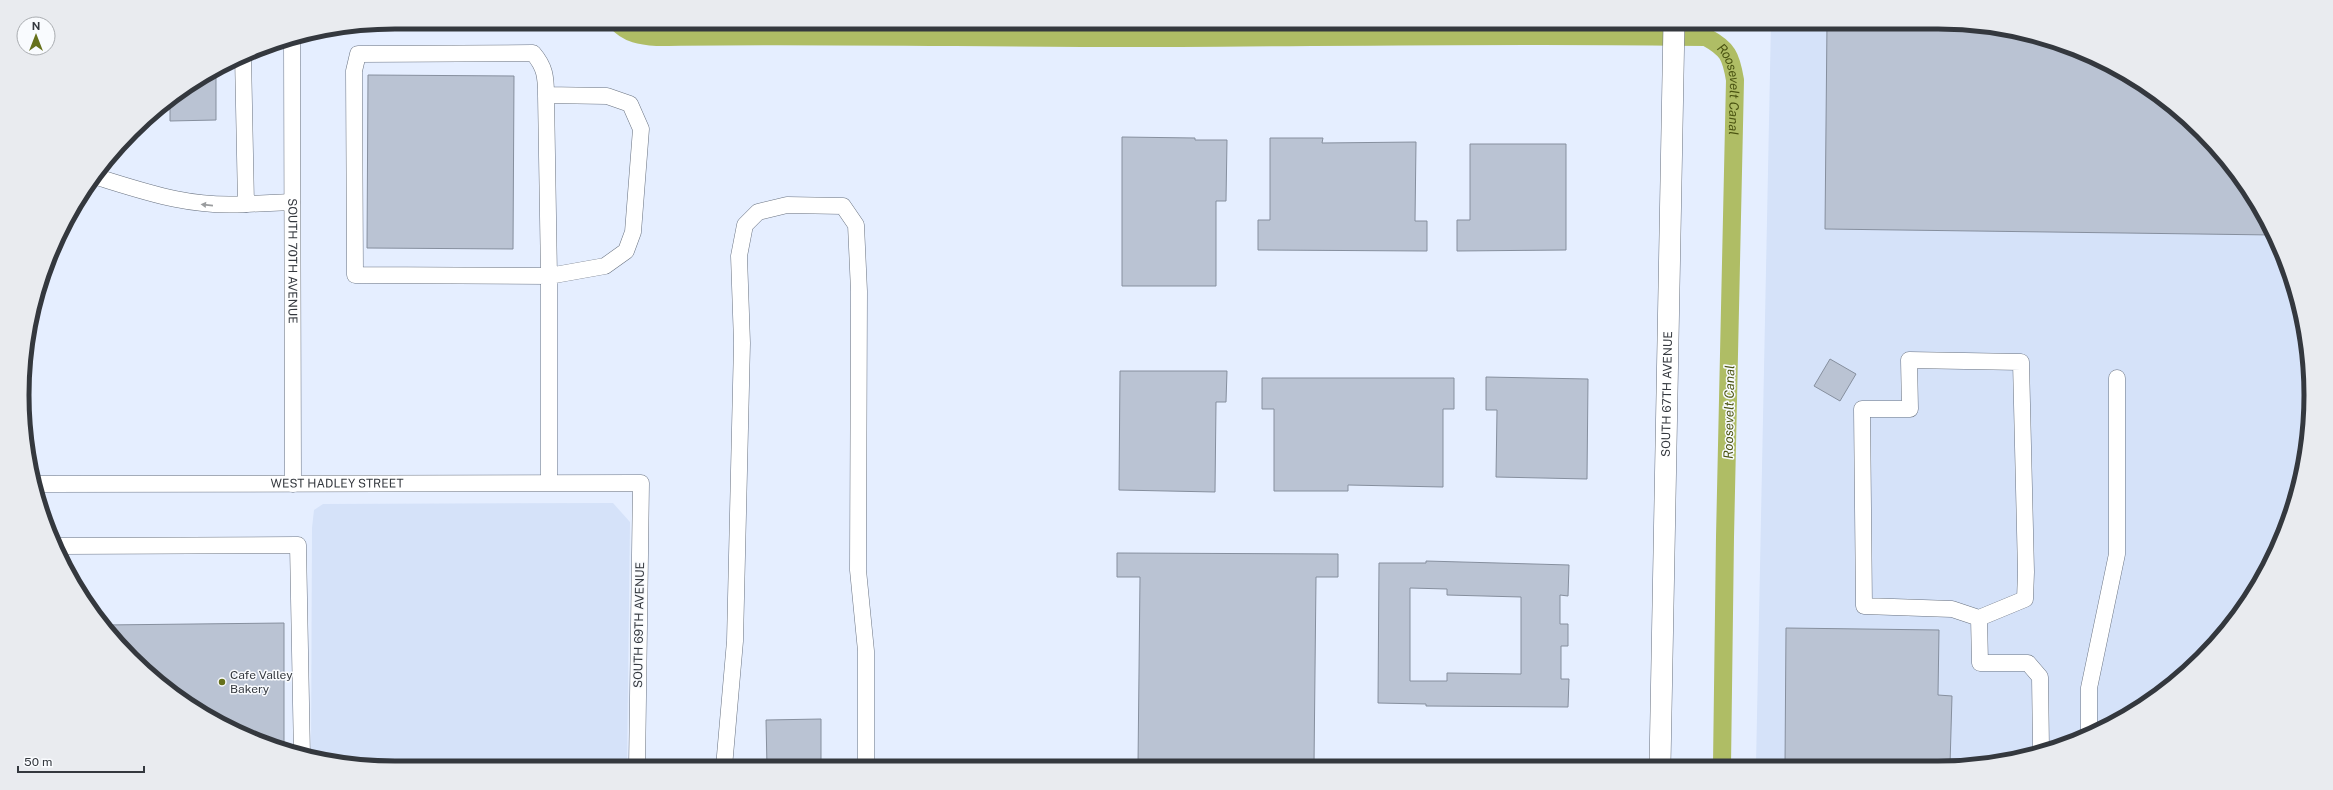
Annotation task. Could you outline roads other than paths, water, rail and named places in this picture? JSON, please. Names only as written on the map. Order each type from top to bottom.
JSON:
[{"type":"main road","name":"SOUTH 67TH AVENUE","points":[[1660,761],[1674,29]]},
{"type":"street","name":"SOUTH 70TH AVENUE","points":[[292,43],[293,484]]},
{"type":"street","points":[[546,95],[607,96],[630,104],[641,129],[633,232],[626,251],[605,266],[549,276],[355,275],[354,71],[358,54],[533,52],[543,64],[546,76],[546,95],[549,276],[549,482]]},
{"type":"street","points":[[243,62],[246,204]]},
{"type":"street","points":[[101,178],[187,203],[217,206],[292,202]]},
{"type":"street","points":[[725,761],[735,641],[742,343],[739,256],[745,225],[758,212],[787,205],[843,206],[856,225],[859,291],[858,570],[866,651],[866,761]]},
{"type":"street","points":[[1909,360],[2021,362],[2026,572],[2025,599],[1979,618],[1952,609],[1864,606],[1862,409],[1910,408],[1909,360]]},
{"type":"street","points":[[2089,728],[2089,688],[2117,554],[2117,378]]},
{"type":"street","name":"WEST HADLEY STREET","points":[[40,484],[641,483]]},
{"type":"street","name":"SOUTH 69TH AVENUE","points":[[637,761],[641,483]]},
{"type":"street","points":[[62,546],[298,545],[302,749]]},
{"type":"street","points":[[1979,618],[1980,663],[2028,663],[2040,677],[2041,747]]},
{"type":"waterway","name":"Roosevelt Canal","points":[[625,29],[640,35],[657,37],[1706,37],[1719,45],[1730,59],[1735,80],[1725,537],[1722,761]]},
{"type":"place","name":"Cafe Valley Bakery","points":[[222,682]]}]
